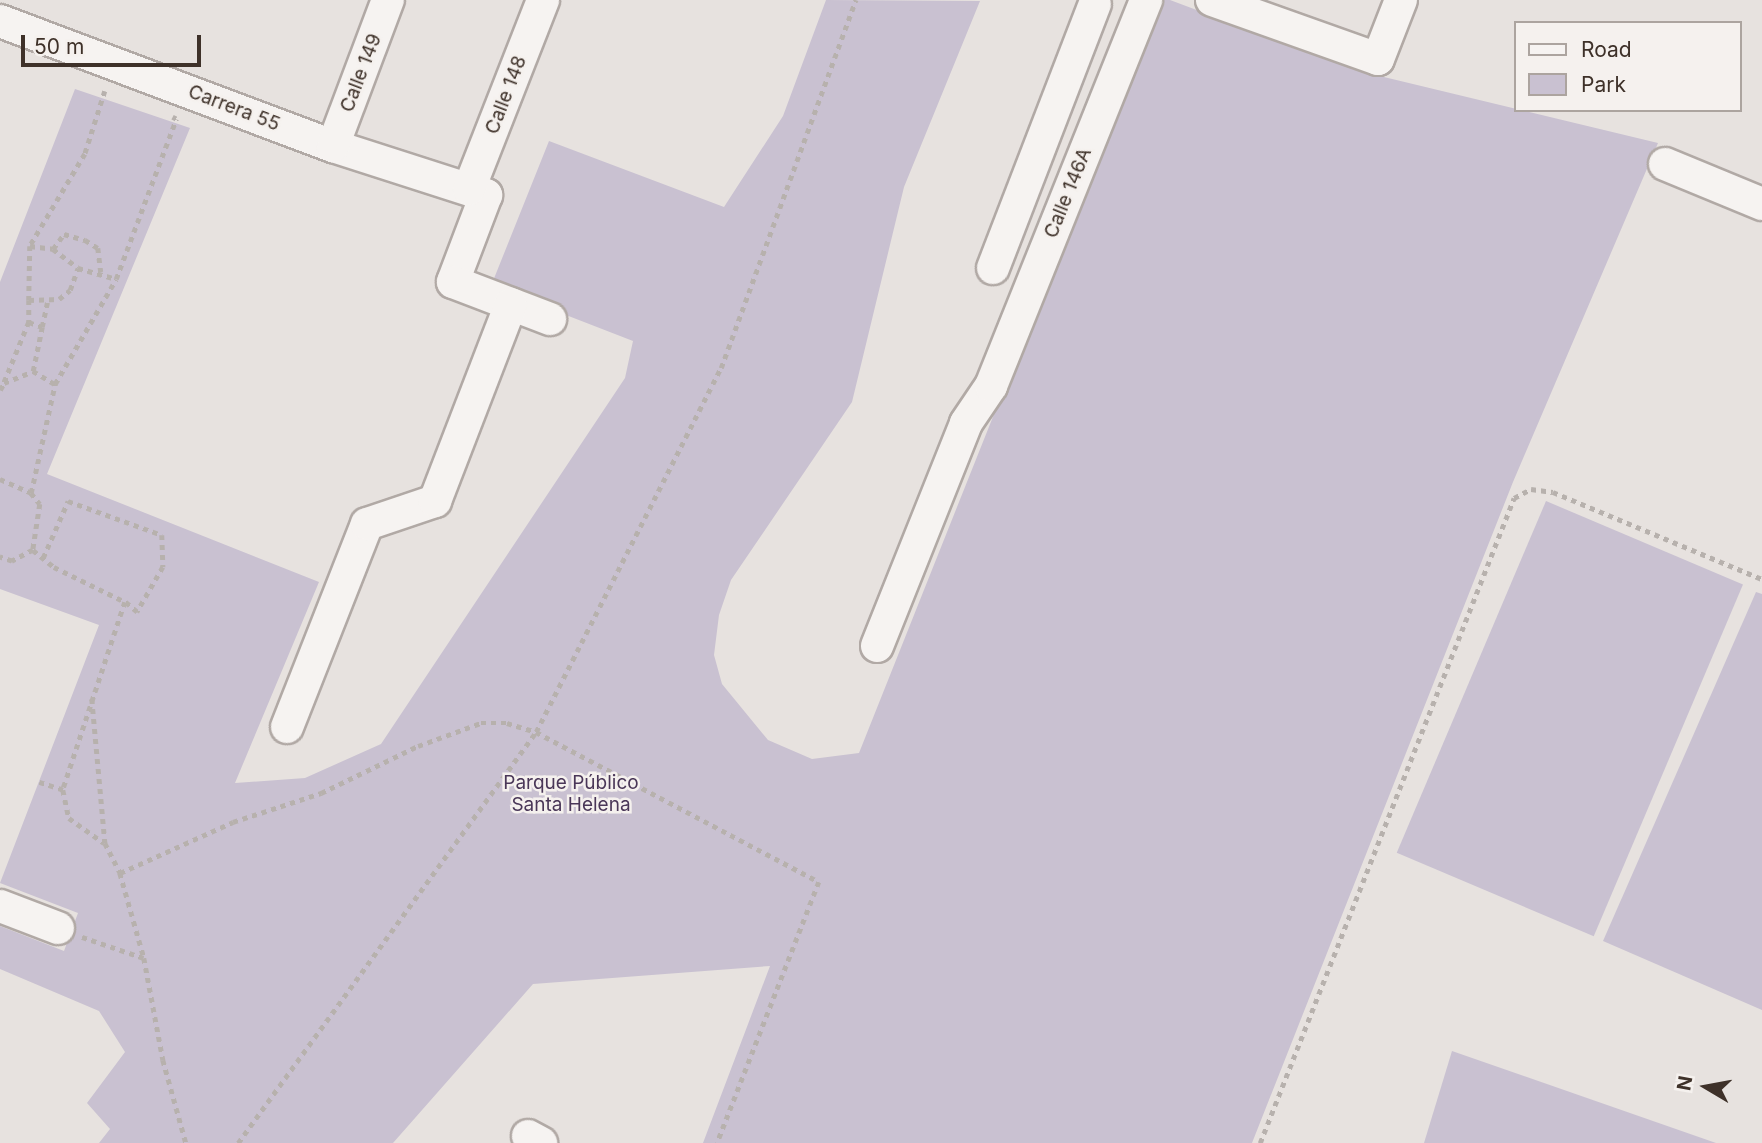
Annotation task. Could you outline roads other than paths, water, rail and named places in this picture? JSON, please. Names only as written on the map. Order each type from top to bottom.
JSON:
[{"type":"street","name":"Calle 149","points":[[333,146],[388,0]]},
{"type":"street","name":"Calle 148","points":[[469,189],[543,0]]},
{"type":"street","points":[[1212,0],[1378,59],[1401,0]]},
{"type":"street","points":[[993,268],[1089,2],[1142,10]]},
{"type":"street","name":"Calle 146A","points":[[877,646],[966,423],[991,386],[1142,10]]},
{"type":"street","name":"Carrera 55","points":[[0,21],[333,146],[469,189]]},
{"type":"street","points":[[1664,164],[1762,204]]},
{"type":"street","points":[[469,189],[486,195],[453,282],[550,319]]},
{"type":"street","points":[[287,727],[367,524],[435,501],[512,304]]},
{"type":"street","points":[[0,906],[58,928]]},
{"type":"park label","name":"Parque Público Santa Helena","points":[[571,794]]}]
